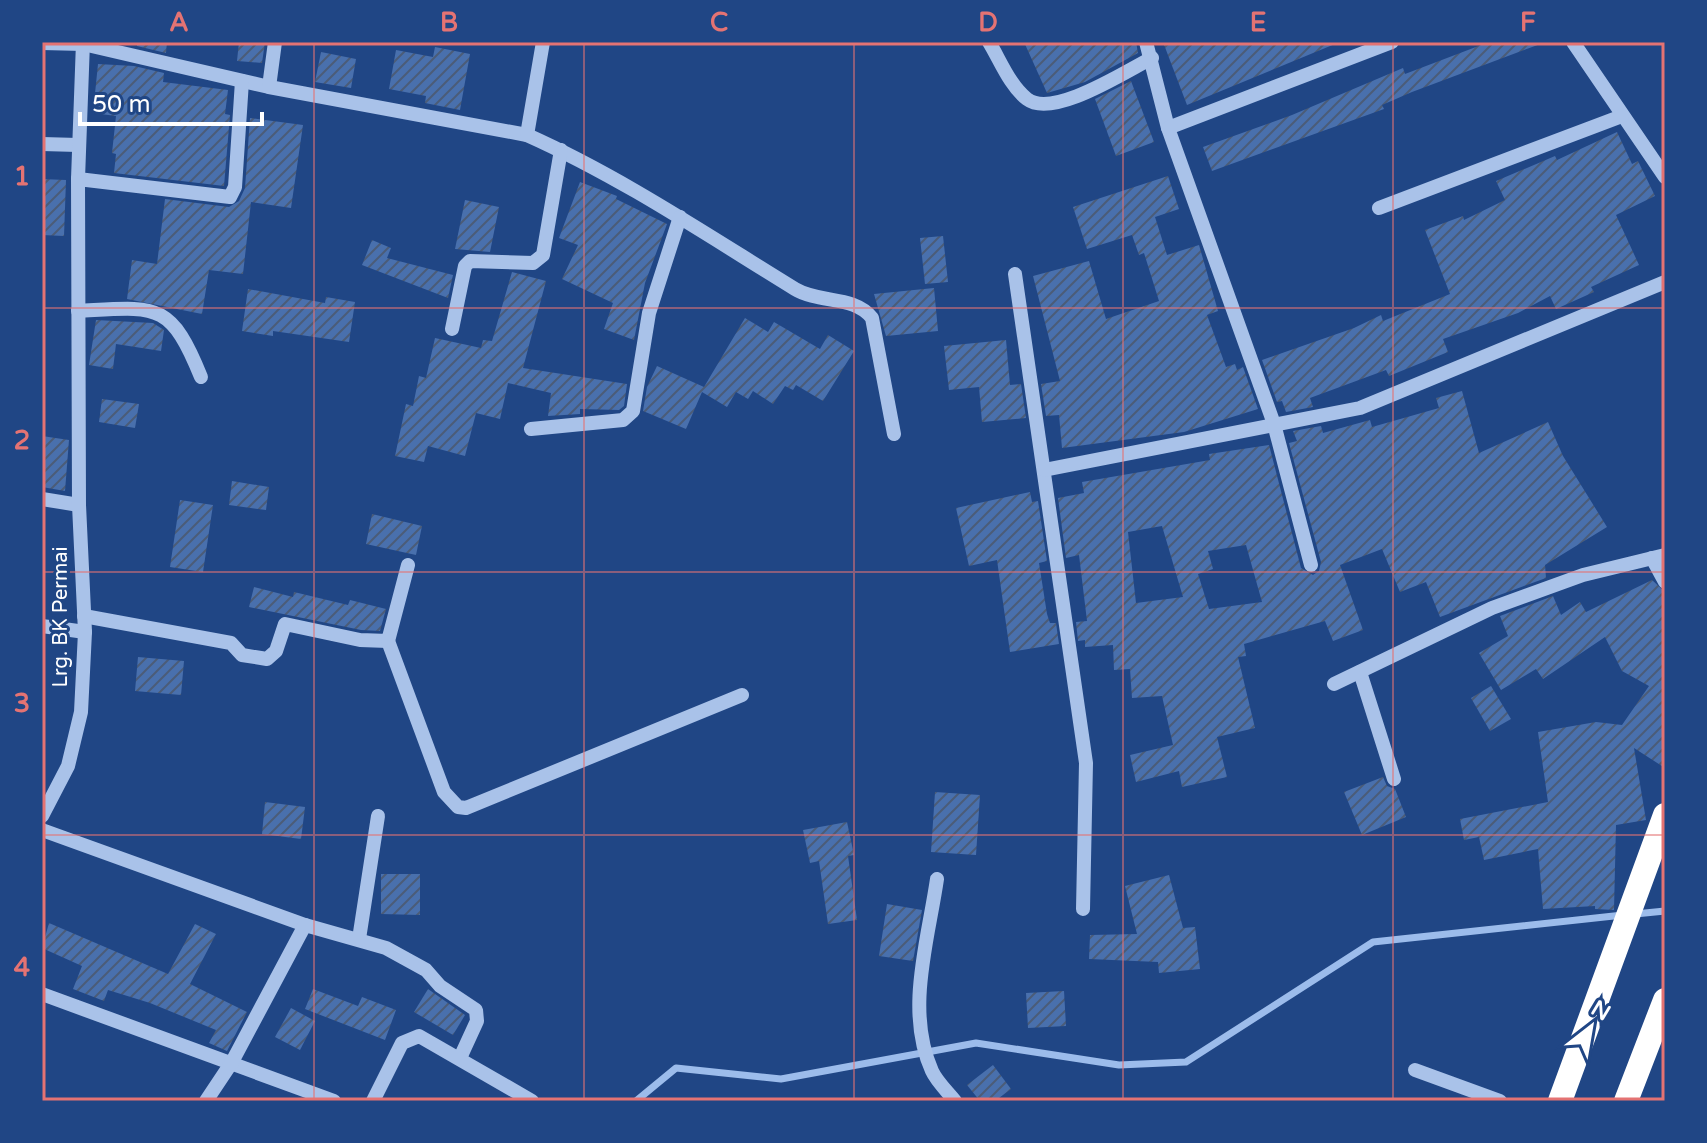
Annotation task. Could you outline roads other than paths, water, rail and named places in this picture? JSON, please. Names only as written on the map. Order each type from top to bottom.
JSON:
[{"type":"highway","points":[[1560,1101],[1665,815]]},
{"type":"highway","points":[[1626,1101],[1665,1000]]},
{"type":"street","points":[[269,87],[275,42]]},
{"type":"street","points":[[527,135],[543,42]]},
{"type":"street","points":[[989,42],[1016,87],[1028,100],[1040,104],[1067,101],[1152,58]]},
{"type":"street","points":[[1146,42],[1168,128],[1274,424],[1311,565]]},
{"type":"street","points":[[1168,128],[1392,42]]},
{"type":"street","points":[[1573,42],[1665,177]]},
{"type":"street","points":[[42,43],[83,43],[269,87],[527,135],[561,150],[680,217],[800,292],[826,302],[852,303],[863,307],[872,318],[894,434]]},
{"type":"street","name":"Lrg. BK Permai","points":[[42,816],[68,766],[81,712],[85,632],[79,505],[78,145],[83,43]]},
{"type":"street","points":[[78,179],[230,197],[235,187],[242,81]]},
{"type":"street","points":[[1379,208],[1622,116]]},
{"type":"street","points":[[42,144],[78,145]]},
{"type":"street","points":[[452,329],[465,266],[470,261],[533,263],[543,255],[561,150]]},
{"type":"street","points":[[531,429],[623,420],[633,411],[649,313],[680,217]]},
{"type":"street","points":[[1015,274],[1086,763],[1083,909]]},
{"type":"street","points":[[1044,470],[1360,408],[1665,282]]},
{"type":"street","points":[[78,311],[133,308],[169,319],[179,327],[201,377]]},
{"type":"street","points":[[42,499],[79,505]]},
{"type":"street","points":[[1334,684],[1492,608],[1583,575],[1659,557],[1665,582]]},
{"type":"street","points":[[408,565],[388,641],[444,792],[458,807],[466,808],[742,695]]},
{"type":"street","points":[[84,616],[231,643],[242,655],[267,659],[276,651],[285,624],[360,640],[388,641]]},
{"type":"street","points":[[42,626],[85,632]]},
{"type":"street","points":[[1360,672],[1394,779]]},
{"type":"street","points":[[359,939],[378,816]]},
{"type":"street","points":[[42,830],[305,925],[359,939],[409,959],[440,986],[476,1010],[477,1021],[460,1058]]},
{"type":"street","points":[[937,879],[918,993],[921,1029],[932,1072],[955,1101]]},
{"type":"street","points":[[206,1101],[232,1062],[305,925]]},
{"type":"street","points":[[42,994],[334,1101]]},
{"type":"street","points":[[373,1101],[402,1043],[419,1036],[532,1101]]},
{"type":"street","points":[[1415,1070],[1500,1101]]},
{"type":"waterway","points":[[1635,914],[1665,911]]},
{"type":"waterway","points":[[636,1101],[676,1068],[781,1079],[976,1043],[1119,1065],[1186,1062],[1373,942],[1623,915]]}]
